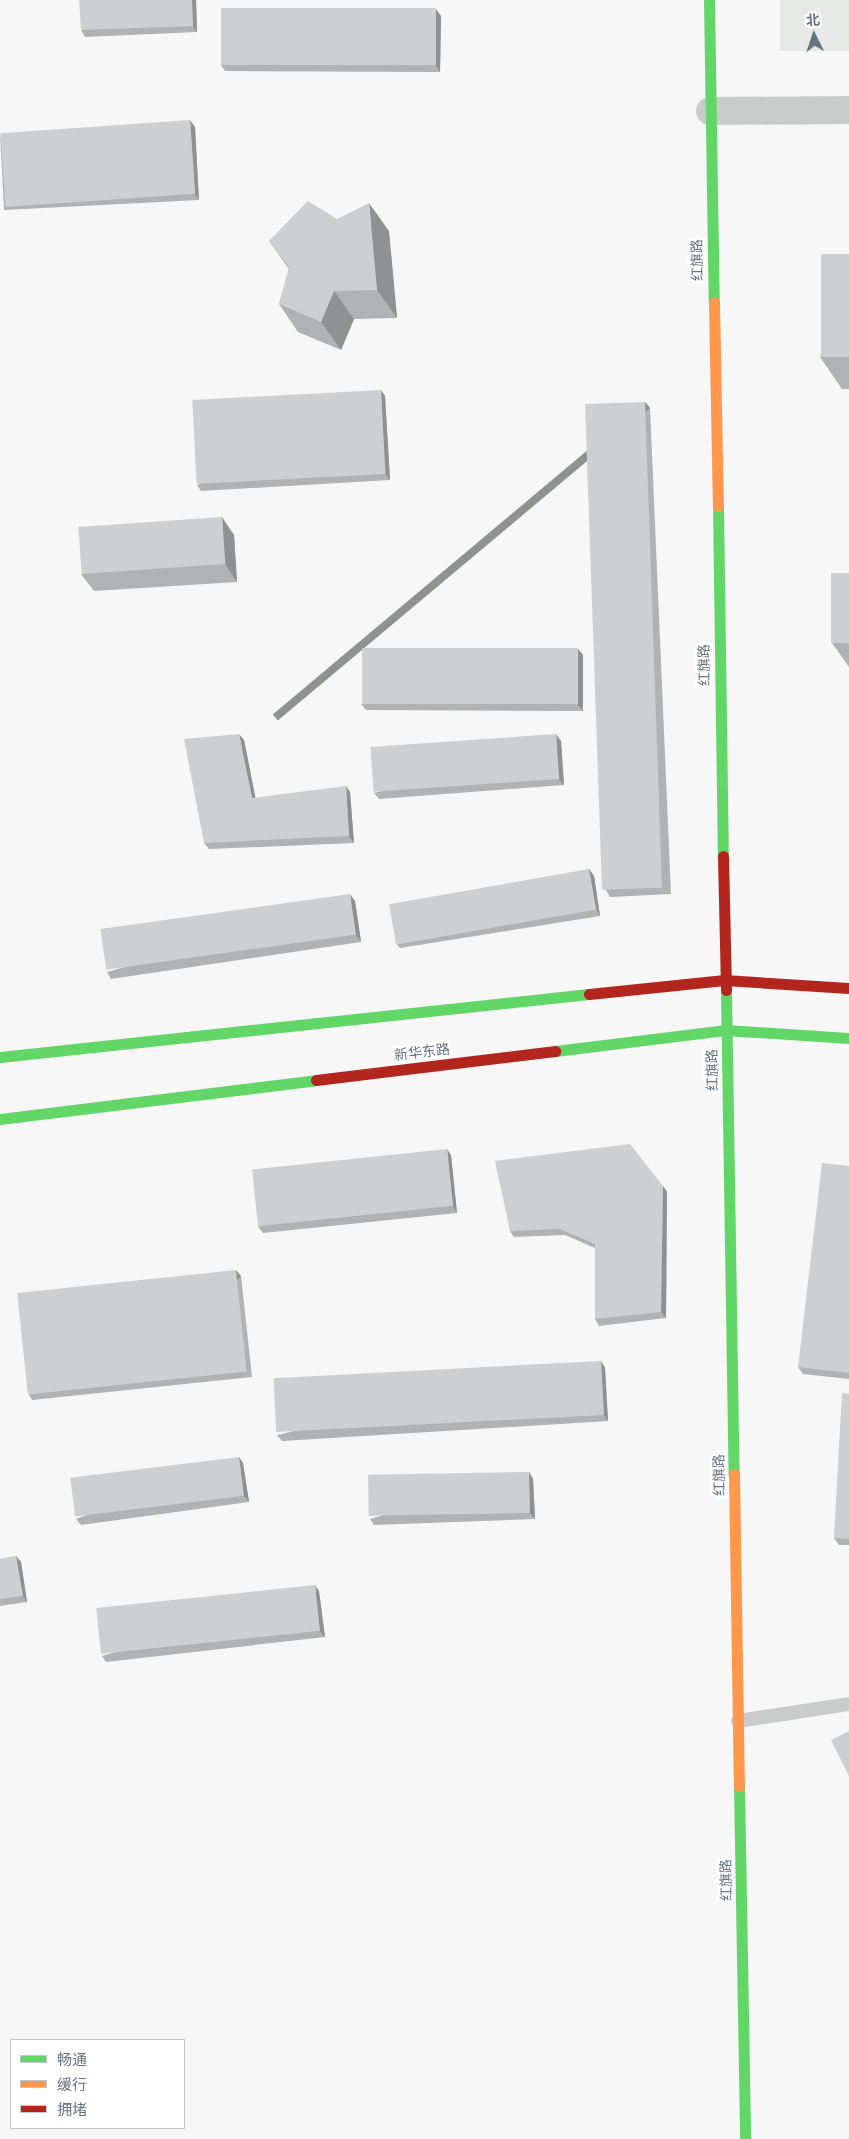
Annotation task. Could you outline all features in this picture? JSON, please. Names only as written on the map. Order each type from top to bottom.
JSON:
[{"type":"street","name":"红旗路","points":[[709,0],[745,2139]]},
{"type":"street","points":[[710,111],[849,110]]},
{"type":"street","points":[[0,1057],[724,980],[849,988]]},
{"type":"street","name":"新华东路","points":[[0,1119],[726,1030],[849,1038]]},
{"type":"lane","points":[[738,1722],[849,1704]]},
{"type":"shaded area","points":[[780,0],[849,0],[849,51],[780,51]]},
{"type":"building","points":[[79,0],[192,0],[193,26],[81,30]]},
{"type":"building","points":[[221,8],[436,8],[436,65],[221,65]]},
{"type":"building","points":[[190,120],[195,194],[6,207],[0,133]]},
{"type":"building","points":[[308,201],[337,219],[369,203],[377,290],[334,291],[321,322],[279,304],[289,267],[269,241]]},
{"type":"building","points":[[821,254],[849,254],[849,357],[821,357]]},
{"type":"building","points":[[381,390],[385,474],[197,484],[192,400]]},
{"type":"building","points":[[645,402],[662,888],[602,890],[585,404]]},
{"type":"building","points":[[222,517],[225,564],[82,574],[78,527]]},
{"type":"building","points":[[831,573],[849,573],[849,643],[831,643]]},
{"type":"building","points":[[362,648],[578,648],[578,704],[362,704]]},
{"type":"building","points":[[239,734],[252,798],[346,786],[349,836],[204,843],[184,739]]},
{"type":"building","points":[[556,734],[559,779],[374,792],[370,747]]},
{"type":"building","points":[[589,869],[596,909],[396,945],[389,904]]},
{"type":"building","points":[[350,894],[356,935],[106,970],[100,929]]},
{"type":"building","points":[[630,1144],[663,1186],[661,1312],[595,1319],[595,1244],[560,1229],[510,1231],[495,1161]]},
{"type":"building","points":[[447,1149],[453,1206],[258,1226],[252,1169]]},
{"type":"building","points":[[822,1163],[849,1166],[849,1373],[798,1367]]},
{"type":"building","points":[[236,1270],[247,1371],[28,1394],[17,1293]]},
{"type":"building","points":[[601,1361],[604,1415],[276,1432],[273,1378]]},
{"type":"building","points":[[842,1393],[849,1394],[849,1539],[834,1538]]},
{"type":"building","points":[[239,1457],[244,1496],[75,1516],[70,1478]]},
{"type":"building","points":[[529,1472],[530,1513],[369,1516],[368,1475]]},
{"type":"building","points":[[16,1556],[23,1596],[0,1599],[0,1559]]},
{"type":"building","points":[[315,1585],[320,1631],[101,1654],[96,1608]]},
{"type":"building","points":[[849,1731],[849,1776],[831,1740]]},
{"type":"traffic: fast","points":[[709,0],[714,302]]},
{"type":"traffic: fast","points":[[718,506],[723,856]]},
{"type":"traffic: fast","points":[[726,990],[734,1474]]},
{"type":"traffic: fast","points":[[0,1057],[589,994]]},
{"type":"traffic: fast","points":[[555,1051],[725,1030],[849,1038]]},
{"type":"traffic: fast","points":[[0,1119],[316,1080]]},
{"type":"traffic: fast","points":[[739,1786],[745,2139]]},
{"type":"traffic: slow","points":[[714,302],[718,506]]},
{"type":"traffic: slow","points":[[734,1474],[739,1786]]},
{"type":"traffic: jam","points":[[723,856],[726,990]]},
{"type":"traffic: jam","points":[[589,994],[724,980],[849,988]]},
{"type":"traffic: jam","points":[[316,1080],[555,1051]]}]
